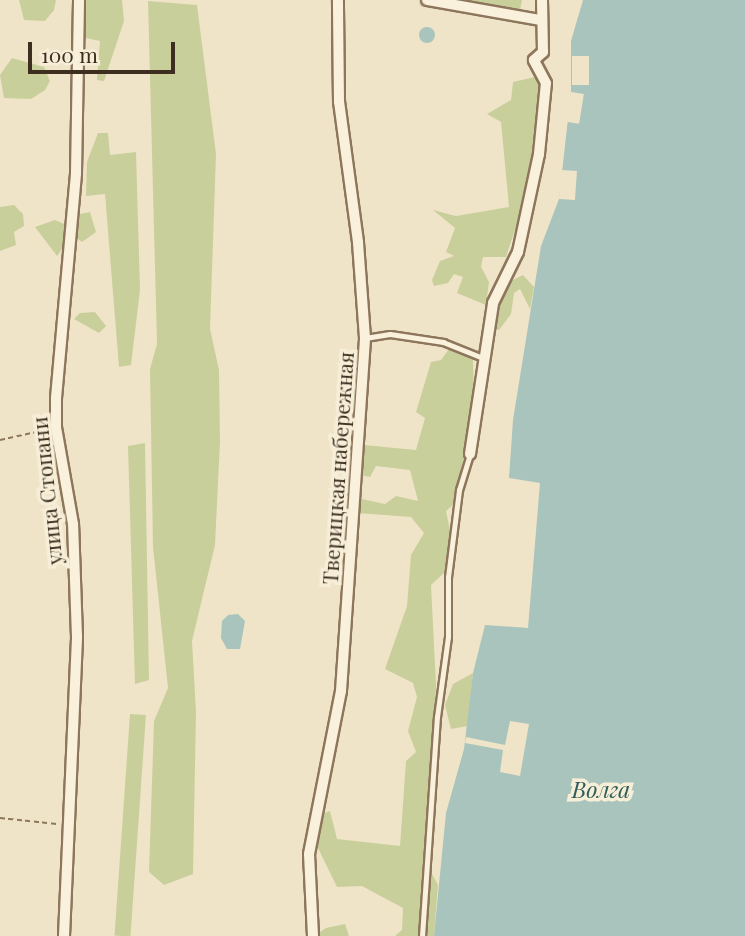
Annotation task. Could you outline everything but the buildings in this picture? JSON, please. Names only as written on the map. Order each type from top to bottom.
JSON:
[{"type":"street","name":"улица Стопани","points":[[64,936],[72,826],[77,637],[73,537],[56,428],[76,173],[79,0]]},
{"type":"street","name":"Тверицкая набережная","points":[[313,936],[309,854],[341,691],[365,338],[358,242],[339,102],[338,0]]},
{"type":"street","points":[[427,0],[540,20]]},
{"type":"street","points":[[470,454],[493,303],[518,252],[539,153],[546,83],[534,60],[543,52],[540,20],[542,0]]},
{"type":"lane","points":[[365,338],[390,334],[443,342],[483,358]]},
{"type":"lane","points":[[422,936],[437,716],[448,637],[448,577],[459,490],[470,454]]},
{"type":"path","points":[[0,440],[56,428]]},
{"type":"path","points":[[0,818],[72,826]]},
{"type":"green space","points":[[19,0],[56,0],[54,10],[45,21],[24,20]]},
{"type":"green space","points":[[83,0],[122,0],[124,21],[104,81],[97,80],[100,41],[81,37]]},
{"type":"green space","points":[[449,0],[522,0],[520,10]]},
{"type":"green space","points":[[148,1],[197,5],[216,154],[210,329],[219,370],[220,442],[215,545],[192,641],[196,712],[193,874],[164,885],[149,872],[154,721],[168,688],[153,547],[150,369],[157,344]]},
{"type":"green space","points":[[12,58],[44,67],[50,81],[45,90],[31,99],[4,98],[0,75]]},
{"type":"green space","points":[[535,77],[543,86],[529,187],[506,257],[483,257],[481,267],[489,282],[486,305],[457,293],[463,277],[454,274],[448,283],[434,286],[432,280],[440,261],[454,256],[446,252],[455,228],[433,210],[456,216],[509,207],[501,122],[487,114],[511,100],[513,82]]},
{"type":"green space","points":[[98,133],[108,133],[110,155],[136,152],[140,290],[131,365],[119,367],[105,194],[86,196],[87,162]]},
{"type":"green space","points":[[14,205],[23,214],[24,226],[14,232],[16,245],[0,251],[0,207]]},
{"type":"green space","points":[[90,212],[96,232],[82,242],[74,236],[80,214]]},
{"type":"green space","points":[[55,220],[64,224],[65,245],[57,256],[35,227]]},
{"type":"green space","points":[[523,275],[534,287],[530,309],[520,289],[514,293],[511,314],[499,330],[492,328],[507,283]]},
{"type":"green space","points":[[95,312],[106,326],[99,333],[74,319],[80,313]]},
{"type":"green space","points":[[449,349],[473,359],[474,406],[454,504],[446,511],[451,535],[445,572],[431,585],[436,685],[427,865],[438,885],[434,936],[395,936],[402,930],[403,908],[362,886],[337,887],[315,842],[319,815],[330,811],[337,839],[400,846],[406,761],[416,752],[408,731],[417,697],[413,683],[385,669],[407,606],[411,555],[424,533],[411,517],[357,513],[357,498],[385,504],[396,496],[418,501],[410,470],[376,466],[370,477],[360,475],[364,445],[416,450],[425,418],[416,412],[431,362],[441,360]]},
{"type":"green space","points":[[145,443],[149,680],[135,684],[128,446]]},
{"type":"green space","points":[[473,673],[468,726],[451,729],[445,705],[453,684]]},
{"type":"green space","points":[[130,714],[146,715],[131,936],[115,935]]},
{"type":"green space","points":[[345,924],[349,936],[314,936],[326,928]]},
{"type":"water","name":"Волга","points":[[583,0],[745,0],[745,936],[434,936],[446,813],[464,749],[473,673],[485,625],[528,628],[540,483],[509,478],[513,420],[541,246],[559,199],[571,92],[571,41]]},
{"type":"water","points":[[427,27],[433,29],[433,41],[427,43],[421,41],[419,35],[421,29]]},
{"type":"water","points":[[238,614],[245,621],[240,649],[227,649],[221,638],[222,621],[228,615]]},
{"type":"pier","points":[[572,56],[589,56],[589,85],[572,85]]},
{"type":"pier","points":[[571,92],[584,94],[579,124],[566,122]]},
{"type":"pier","points":[[561,170],[577,171],[575,200],[559,199]]},
{"type":"pier","points":[[510,721],[529,724],[520,776],[500,772],[503,750],[465,743],[466,737],[505,745]]}]
